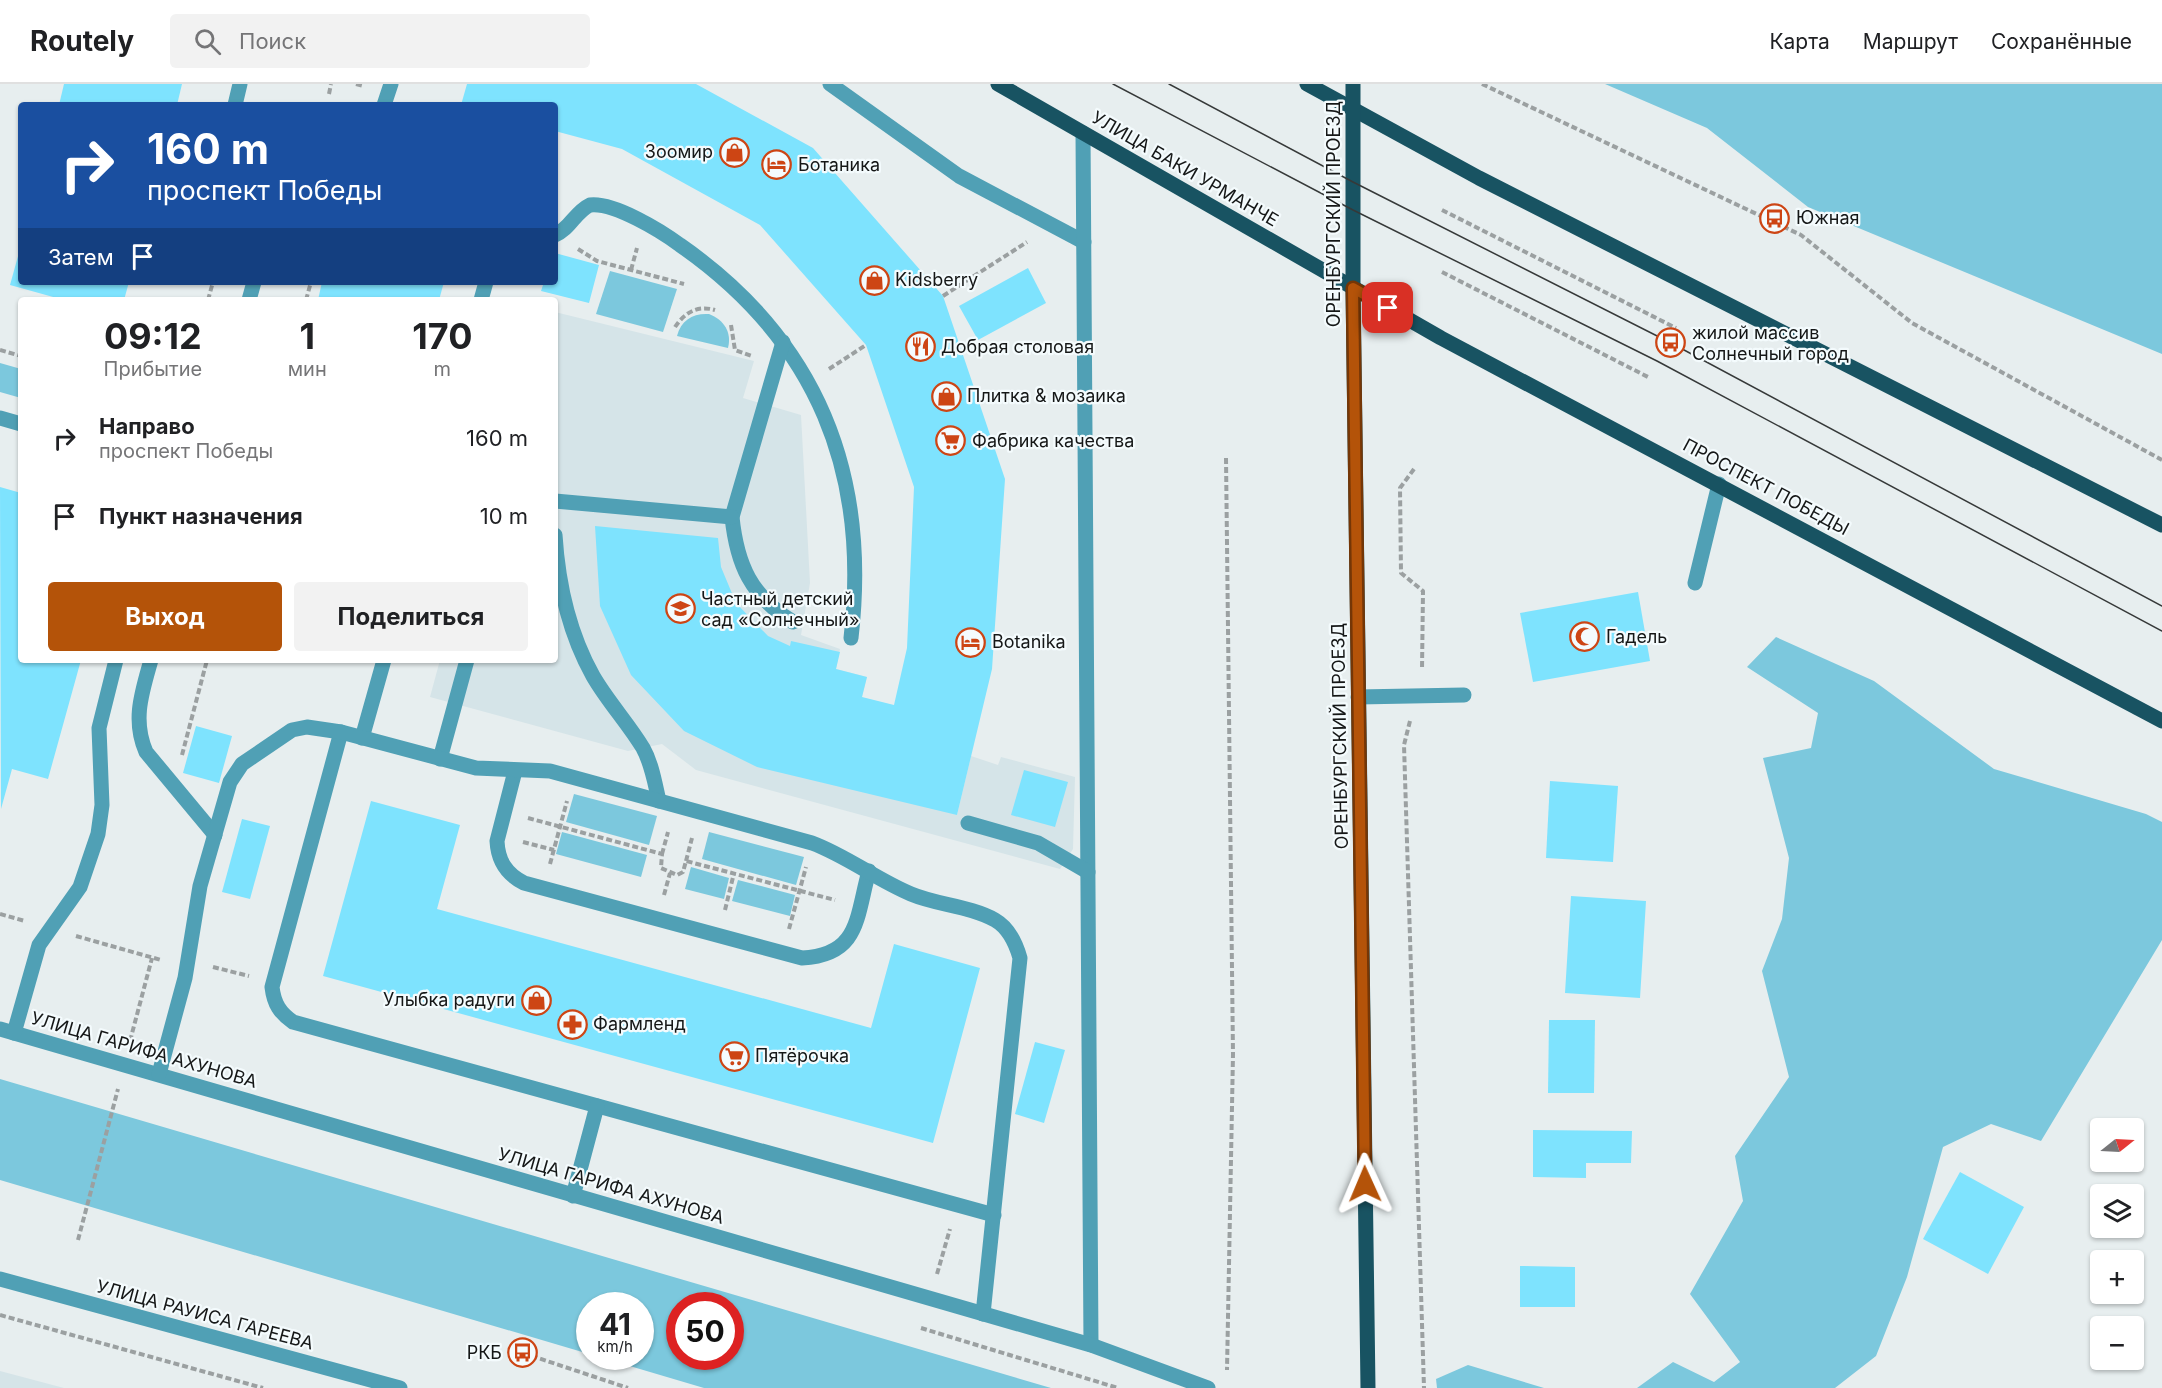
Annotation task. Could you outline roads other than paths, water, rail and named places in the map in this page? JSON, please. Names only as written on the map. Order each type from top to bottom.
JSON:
[{"type":"main road","name":"УЛИЦА БАКИ УРМАНЧЕ","points":[[998,84],[1353,288]]},
{"type":"main road","points":[[1307,84],[1479,178],[2162,525]]},
{"type":"main road","name":"ОРЕНБУРГСКИЙ ПРОЕЗД","points":[[1353,84],[1353,288],[1368,1388]]},
{"type":"main road","name":"ПРОСПЕКТ ПОБЕДЫ","points":[[1353,288],[1441,338],[2162,721]]},
{"type":"street","points":[[236,102],[240,84]]},
{"type":"street","points":[[385,102],[391,84]]},
{"type":"street","points":[[830,84],[959,176],[1084,242]]},
{"type":"street","points":[[1083,133],[1091,1345]]},
{"type":"street","points":[[558,234],[575,214],[590,205],[615,210],[665,234],[714,268],[750,303],[783,342],[825,417],[843,468],[852,508],[857,558],[851,638]]},
{"type":"street","points":[[783,342],[732,517],[735,545],[746,574],[760,596],[793,622]]},
{"type":"street","points":[[0,418],[18,423]]},
{"type":"street","points":[[1695,583],[1719,484]]},
{"type":"street","points":[[558,501],[732,517]]},
{"type":"street","points":[[558,565],[576,639],[592,674],[611,706],[643,748],[659,801]]},
{"type":"street","points":[[7,1031],[39,945],[80,887],[98,834],[102,805],[99,729],[115,663]]},
{"type":"street","points":[[150,663],[139,706],[138,728],[146,752],[215,835]]},
{"type":"street","points":[[362,738],[383,663]]},
{"type":"street","points":[[440,759],[466,663]]},
{"type":"street","points":[[1358,697],[1416,694],[1464,695]]},
{"type":"street","points":[[159,1074],[188,964],[196,904],[226,791],[242,764],[292,730],[307,727],[341,732],[476,768],[550,771],[812,843],[919,897],[994,920],[1005,929],[1017,946],[1020,958],[983,1314]]},
{"type":"street","points":[[341,732],[273,982],[273,997],[277,1007],[293,1022],[994,1215]]},
{"type":"street","points":[[515,771],[497,841],[502,863],[516,879],[543,888],[802,958],[816,957],[841,947],[851,938],[868,871]]},
{"type":"street","points":[[968,823],[1038,843],[1088,872]]},
{"type":"street","name":"УЛИЦА ГАРИФА АХУНОВА","points":[[7,1031],[1091,1345],[1208,1388]]},
{"type":"street","points":[[573,1196],[597,1106]]},
{"type":"street","name":"УЛИЦА РАУИСА ГАРЕЕВА","points":[[0,1279],[400,1388]]},
{"type":"tram line","points":[[1113,84],[1353,210],[1657,361],[2162,631]]},
{"type":"tram line","points":[[1169,84],[1353,182],[1671,343],[2162,606]]},
{"type":"place","name":"Зоомир","points":[[734,152]]},
{"type":"place","name":"Ботаника","points":[[777,165]]},
{"type":"place","name":"Южная","points":[[1775,218]]},
{"type":"place","name":"Kidsberry","points":[[874,280]]},
{"type":"place","name":"жилой массив Солнечный город","points":[[1671,343]]},
{"type":"place","name":"Добрая столовая","points":[[920,347]]},
{"type":"place","name":"Плитка & мозаика","points":[[946,396]]},
{"type":"place","name":"Фабрика качества","points":[[951,441]]},
{"type":"place","name":"Частный детский сад «Солнечный»","points":[[680,609]]},
{"type":"place","name":"Гадель","points":[[1585,637]]},
{"type":"place","name":"Botanika","points":[[971,642]]},
{"type":"place","name":"Улыбка радуги","points":[[536,1000]]},
{"type":"place","name":"Фармленд","points":[[572,1024]]},
{"type":"place","name":"Пятёрочка","points":[[734,1056]]},
{"type":"place","name":"РКБ","points":[[523,1353]]}]
